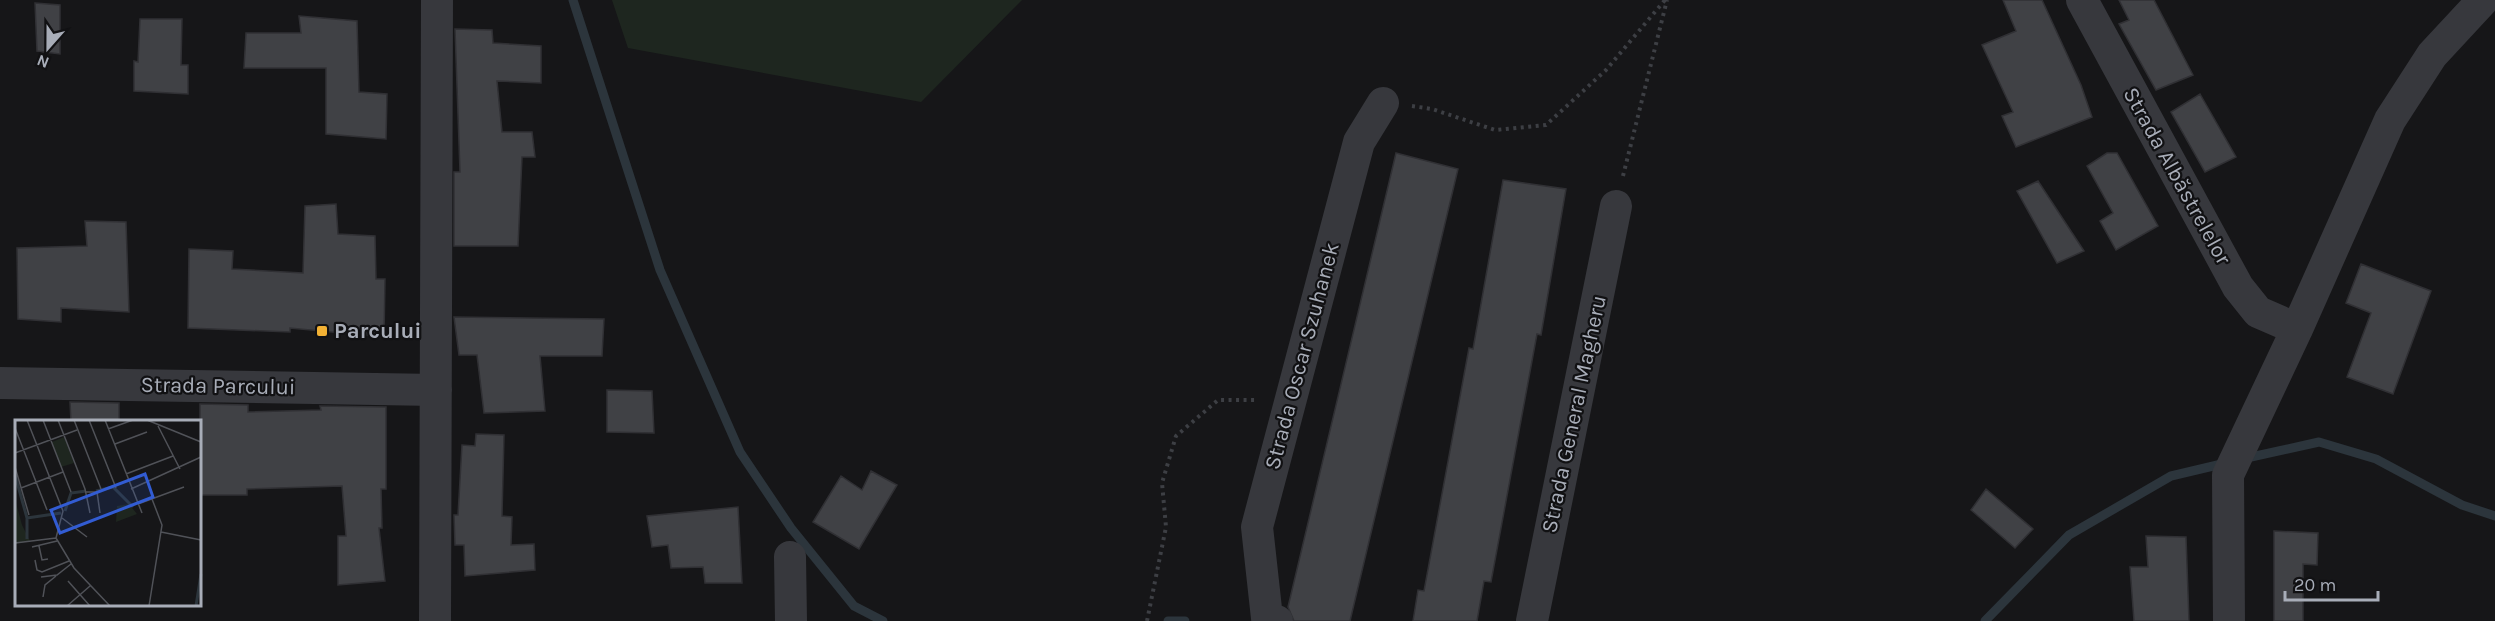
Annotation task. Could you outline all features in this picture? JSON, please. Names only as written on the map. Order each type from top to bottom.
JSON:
[{"type":"street","points":[[435,621],[437,0]]},
{"type":"street","name":"Strada Albăstrelelor","points":[[2082,0],[2238,287],[2258,312],[2297,329]]},
{"type":"street","points":[[2229,621],[2228,475],[2297,329],[2390,120],[2432,55],[2483,0]]},
{"type":"street","name":"Strada Oscar Szuhanek","points":[[1272,619],[1257,527],[1359,142],[1383,103]]},
{"type":"street","name":"Strada General Magheru","points":[[1532,621],[1616,206]]},
{"type":"street","name":"Strada Parcului","points":[[0,383],[436,390]]},
{"type":"street","points":[[790,557],[791,621]]},
{"type":"path","points":[[1383,103],[1432,109],[1495,130],[1546,125],[1606,70],[1666,0]]},
{"type":"path","points":[[1616,206],[1666,0]]},
{"type":"path","points":[[1147,621],[1166,527],[1162,483],[1176,436],[1218,400],[1291,399]]},
{"type":"shaded area","points":[[612,0],[1022,0],[921,102],[628,48]]},
{"type":"building","points":[[2003,0],[2042,0],[2081,85],[2092,117],[2016,147],[2002,116],[2013,112],[1982,45],[2016,31]]},
{"type":"building","points":[[2119,0],[2154,0],[2193,75],[2156,90],[2119,24],[2129,20]]},
{"type":"building","points":[[35,3],[60,5],[60,54],[37,51]]},
{"type":"building","points":[[299,16],[357,21],[359,92],[387,94],[386,139],[326,134],[326,68],[244,68],[246,33],[301,33]]},
{"type":"building","points":[[140,19],[182,19],[181,65],[188,65],[188,94],[134,91],[134,61],[138,62]]},
{"type":"building","points":[[455,29],[492,30],[493,43],[541,46],[541,83],[497,81],[502,132],[532,132],[535,157],[522,157],[518,246],[454,246],[454,172],[460,172]]},
{"type":"building","points":[[2200,94],[2236,157],[2205,172],[2171,112]]},
{"type":"building","points":[[1396,153],[1458,169],[1350,621],[1294,621],[1288,607]]},
{"type":"building","points":[[2107,153],[2117,153],[2158,226],[2116,250],[2100,221],[2113,213],[2087,166]]},
{"type":"building","points":[[1503,180],[1566,189],[1541,335],[1537,334],[1491,582],[1484,581],[1477,621],[1413,621],[1418,590],[1424,591],[1469,348],[1473,349]]},
{"type":"building","points":[[2038,181],[2084,251],[2057,263],[2017,191]]},
{"type":"building","points":[[336,204],[338,234],[375,236],[376,279],[385,279],[384,337],[290,328],[290,332],[188,328],[189,249],[233,251],[232,269],[303,273],[305,206]]},
{"type":"building","points":[[85,221],[126,222],[129,312],[61,308],[61,322],[18,319],[17,248],[87,246]]},
{"type":"building","points":[[2361,264],[2431,291],[2393,394],[2347,377],[2371,313],[2346,303]]},
{"type":"building","points":[[454,317],[604,319],[602,356],[540,356],[545,411],[484,413],[477,355],[459,355]]},
{"type":"building","points":[[607,390],[652,391],[654,433],[607,432]]},
{"type":"building","points":[[70,402],[119,403],[119,420],[71,420]]},
{"type":"building","points":[[200,404],[248,405],[248,412],[321,410],[320,406],[386,407],[386,489],[381,489],[382,528],[379,528],[385,581],[338,585],[338,536],[346,536],[342,486],[247,489],[247,495],[201,495]]},
{"type":"building","points":[[476,434],[504,435],[502,516],[512,517],[511,545],[534,544],[535,570],[465,576],[464,545],[455,545],[454,515],[458,515],[462,445],[475,446]]},
{"type":"building","points":[[871,471],[897,485],[859,549],[813,522],[841,476],[862,490]]},
{"type":"building","points":[[1986,489],[2033,529],[2015,548],[1971,510]]},
{"type":"building","points":[[738,507],[742,583],[705,583],[703,567],[671,568],[668,545],[652,547],[647,516]]},
{"type":"building","points":[[2274,531],[2318,533],[2317,565],[2303,564],[2303,621],[2274,621]]},
{"type":"building","points":[[2146,536],[2186,537],[2189,621],[2134,621],[2130,567],[2148,567]]},
{"type":"waterway","points":[[573,0],[660,270],[740,452],[791,528],[854,606],[883,621]]},
{"type":"waterway","points":[[2242,459],[2319,442],[2376,459],[2462,505],[2495,516]]},
{"type":"waterway","points":[[1985,621],[2069,535],[2171,476],[2226,463]]},
{"type":"waterway","points":[[1168,621],[1185,621]]},
{"type":"place","name":"Parcului","points":[[322,331]]}]
